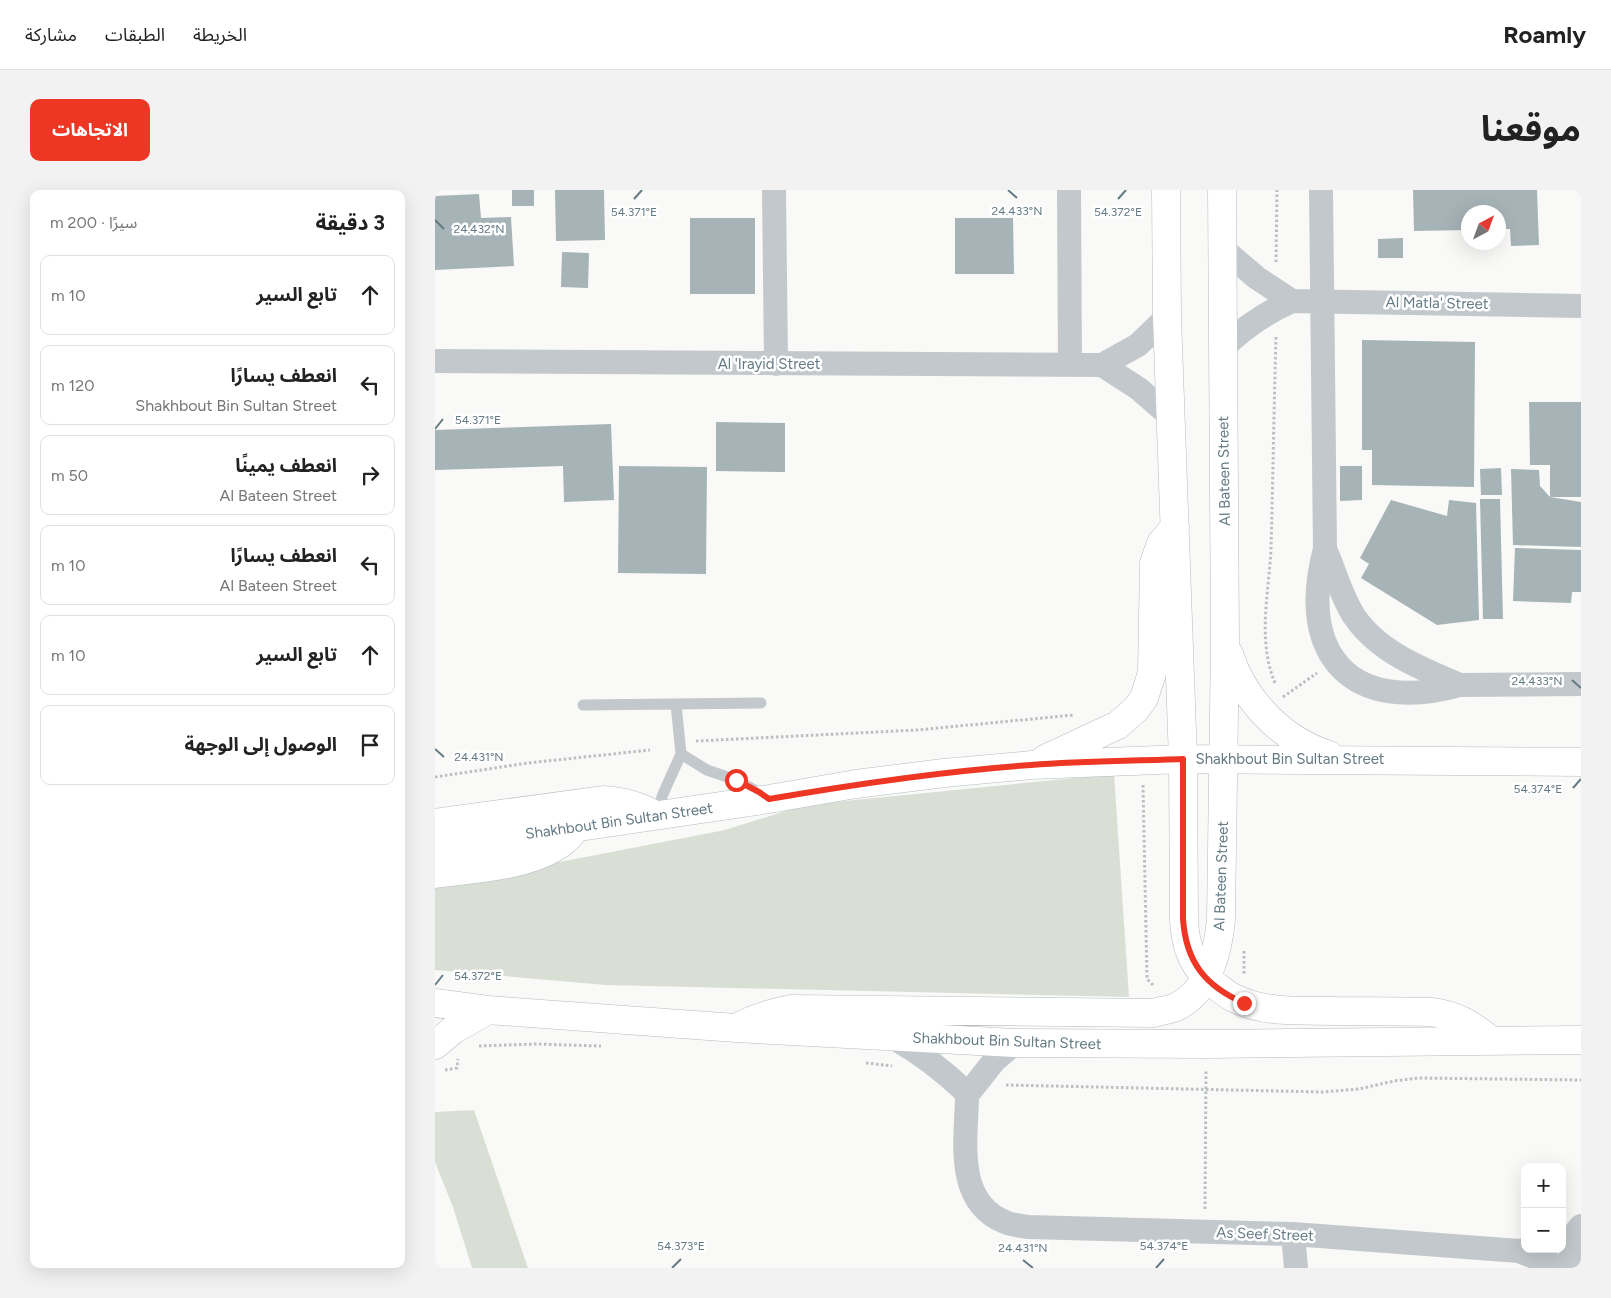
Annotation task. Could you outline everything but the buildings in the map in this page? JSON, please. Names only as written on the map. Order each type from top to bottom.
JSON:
[{"type":"main road","points":[[1166,190],[1167,317],[1183,759],[1184,935],[1187,949],[1194,963],[1205,977],[1232,998],[1263,1008],[1278,1010],[1431,1012],[1455,1017],[1475,1027],[1490,1040]]},
{"type":"main road","name":"Al Bateen Street","points":[[1175,1008],[1199,989],[1217,949],[1220,929],[1225,642],[1222,190]]},
{"type":"main road","points":[[1032,765],[1119,725],[1132,714],[1144,698],[1152,673],[1154,563],[1161,543],[1175,526]]},
{"type":"main road","points":[[1225,642],[1242,683],[1263,712],[1299,742],[1342,760]]},
{"type":"main road","name":"Shakhbout Bin Sultan Street","points":[[435,848],[769,799],[856,784],[1032,765],[1183,759],[1581,762]]},
{"type":"main road","points":[[435,823],[603,800],[631,803],[656,815]]},
{"type":"main road","points":[[435,874],[524,860],[553,849],[577,827]]},
{"type":"main road","name":"Shakhbout Bin Sultan Street","points":[[435,1004],[488,1010],[736,1028],[894,1038],[1015,1043],[1206,1044],[1581,1040]]},
{"type":"main road","points":[[736,1028],[753,1018],[791,1009],[1153,1013],[1175,1008]]},
{"type":"main road","points":[[447,1050],[453,1030],[488,1010]]},
{"type":"street","points":[[774,190],[776,364]]},
{"type":"street","points":[[1069,190],[1070,365]]},
{"type":"street","points":[[1321,190],[1325,549],[1318,583],[1317,600],[1320,631],[1331,657],[1352,678],[1366,684],[1395,691],[1426,692],[1461,684],[1581,684]]},
{"type":"street","points":[[1222,349],[1282,300],[1223,249]]},
{"type":"street","name":"Al Matla' Street","points":[[1282,300],[1581,306]]},
{"type":"street","points":[[1167,317],[1137,345],[1103,366],[1139,389],[1171,417]]},
{"type":"street","name":"Al 'Irayid Street","points":[[435,361],[1103,366]]},
{"type":"street","points":[[1325,549],[1347,604],[1361,626],[1371,636],[1393,652],[1434,674],[1461,684]]},
{"type":"street","points":[[894,1038],[941,1069],[968,1094],[984,1072],[1015,1043]]},
{"type":"street","name":"As Seef Street","points":[[968,1094],[966,1169],[972,1191],[986,1210],[1005,1222],[1028,1227],[1293,1234],[1521,1250]]},
{"type":"street","points":[[1574,1231],[1570,1247],[1574,1268]]},
{"type":"street","points":[[1293,1234],[1296,1268]]},
{"type":"street","name":"As Seef Street","points":[[1531,1253],[1562,1268]]},
{"type":"lane","points":[[583,705],[761,703]]},
{"type":"lane","points":[[656,815],[681,754],[676,704]]},
{"type":"lane","points":[[681,754],[707,770],[742,783],[769,799]]},
{"type":"path","points":[[1273,680],[1266,644],[1265,607],[1270,554],[1282,300],[1277,190]]},
{"type":"path","points":[[696,741],[917,730],[1074,716],[1082,713]]},
{"type":"path","points":[[435,777],[528,763],[650,750]]},
{"type":"path","points":[[1143,760],[1147,979],[1175,1008]]},
{"type":"path","points":[[470,1047],[535,1044],[602,1046]]},
{"type":"path","points":[[1205,1232],[1206,1044]]},
{"type":"path","points":[[443,1071],[457,1068],[447,1050]]},
{"type":"path","points":[[863,1063],[893,1066]]},
{"type":"path","points":[[1001,1085],[1322,1092],[1359,1089],[1405,1079],[1581,1080]]},
{"type":"shaded area","points":[[1114,774],[1129,997],[606,985],[435,970],[435,886],[725,830],[805,805]]},
{"type":"shaded area","points":[[474,1110],[528,1268],[472,1268],[453,1207],[435,1162],[435,1112]]},
{"type":"route","points":[[736,780],[769,799],[856,784],[944,773],[1032,765],[1183,759],[1183,919],[1187,949],[1194,963],[1205,977],[1232,998],[1244,1003]]}]
